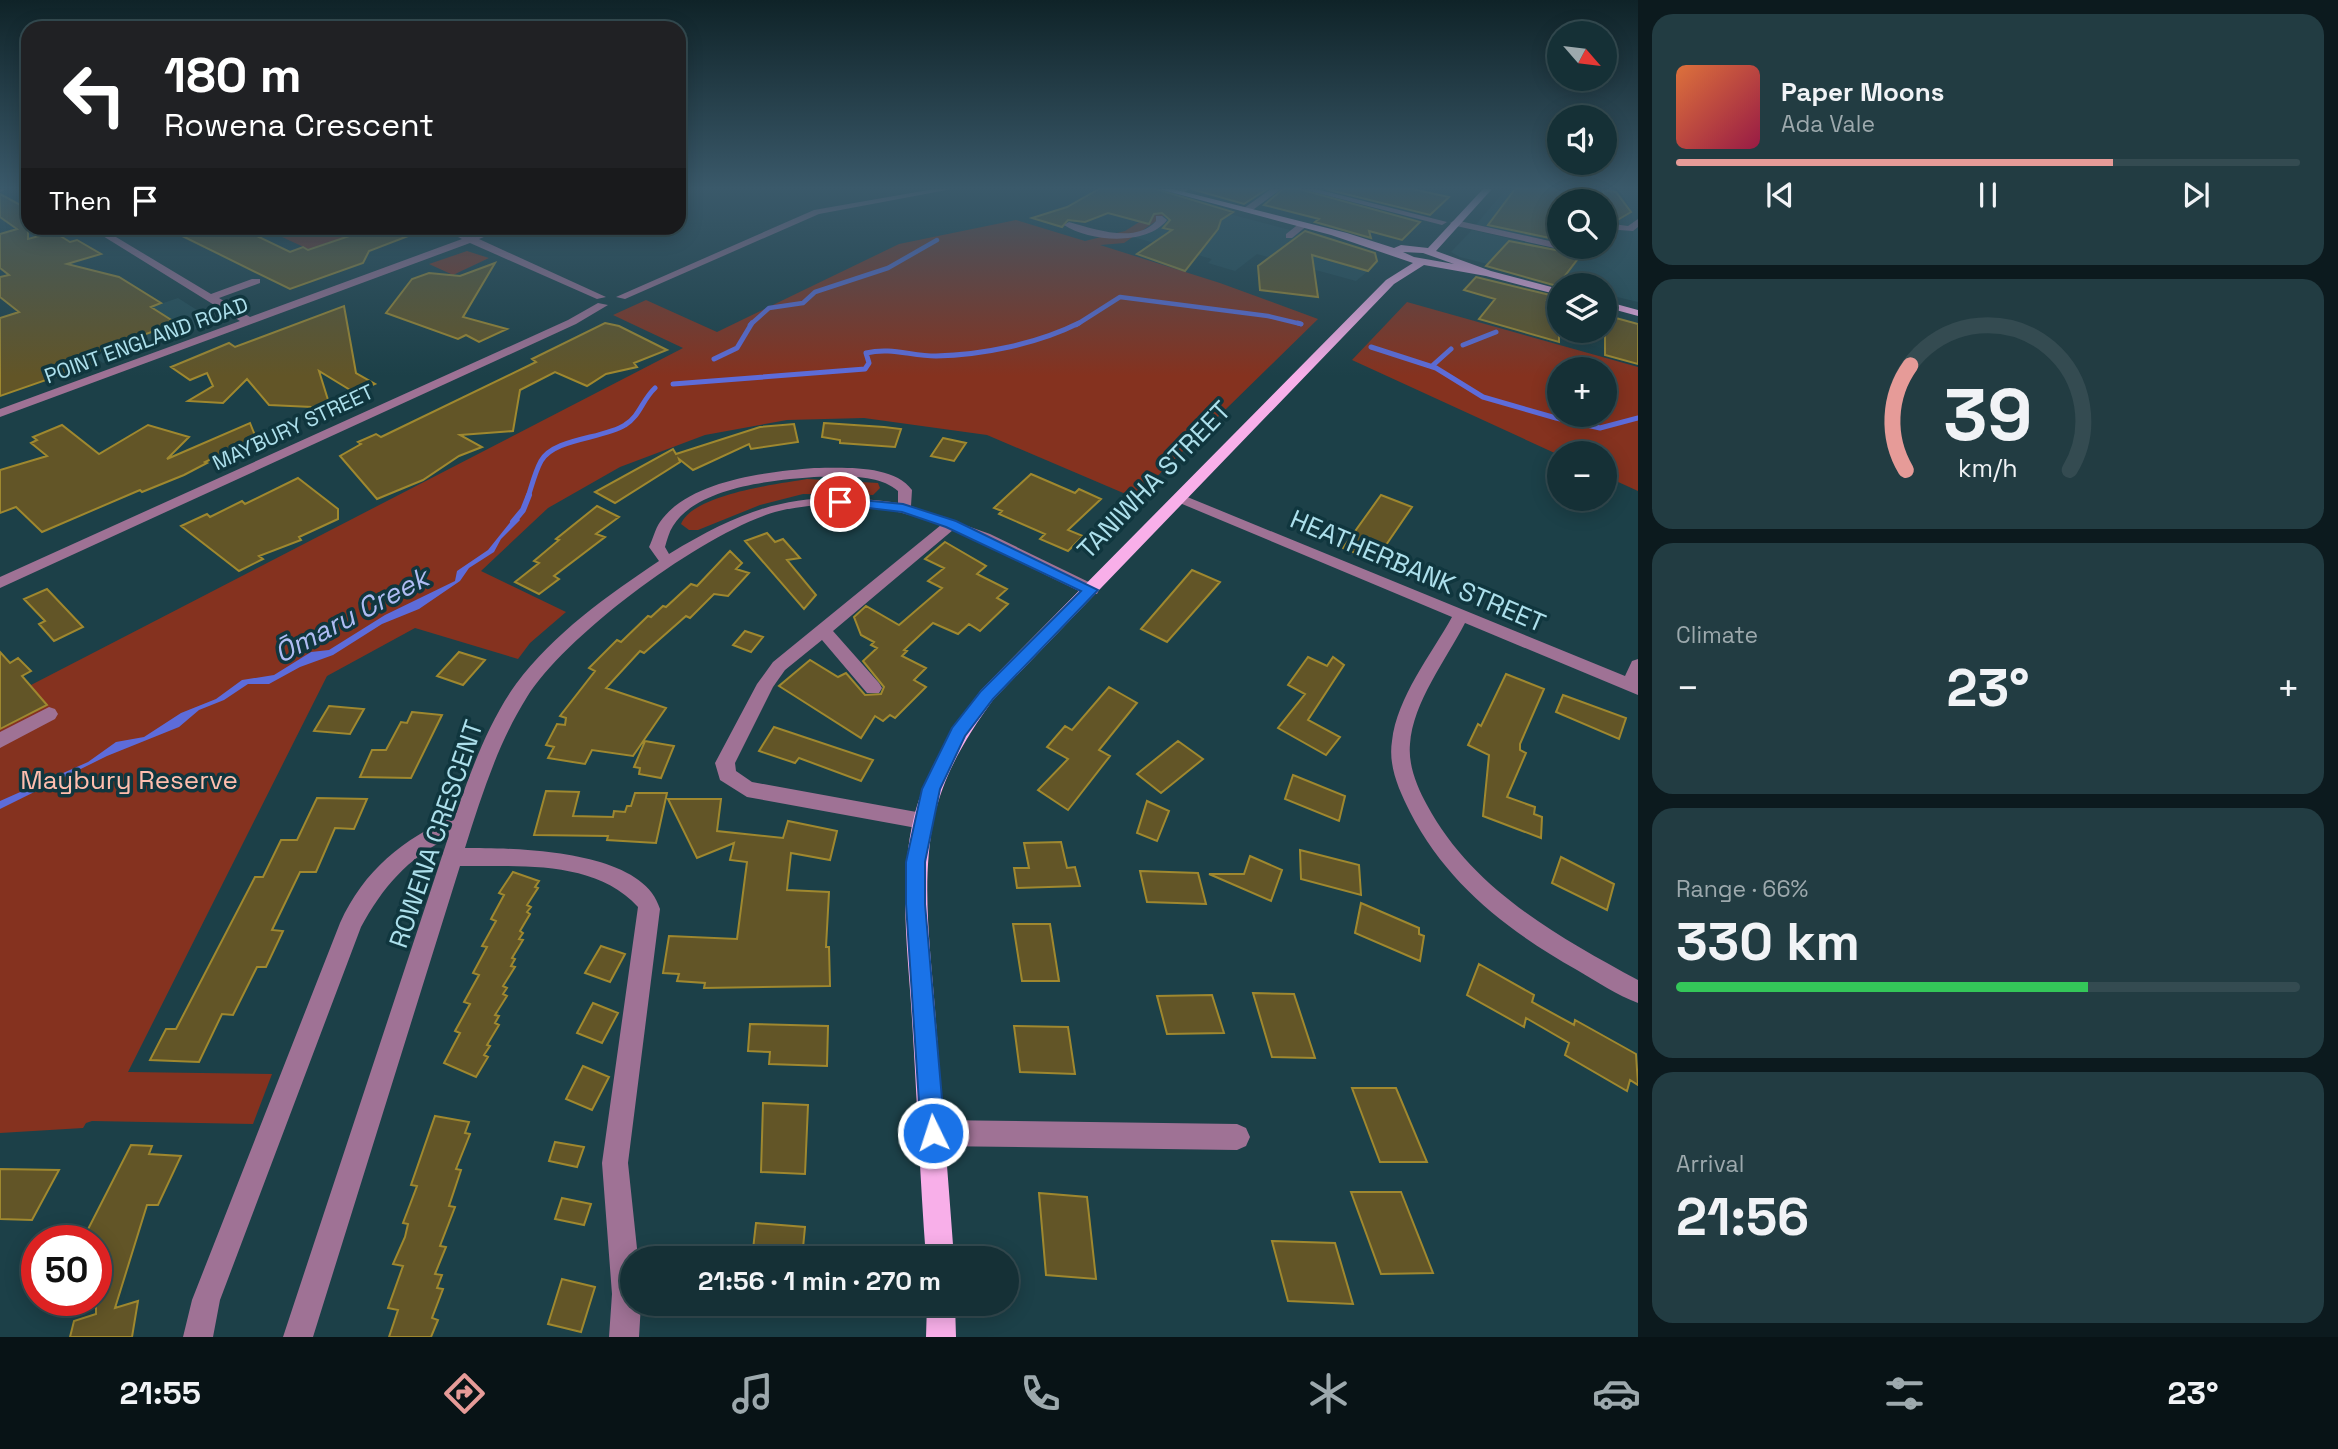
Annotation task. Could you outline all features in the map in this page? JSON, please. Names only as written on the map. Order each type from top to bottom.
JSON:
[{"type":"main road","name":"TANIWHA STREET","points":[[1390,282],[1396,260],[1404,251]]},
{"type":"main road","points":[[1406,251],[1547,289]]},
{"type":"main road","name":"TANIWHA STREET","points":[[939,1246],[916,904],[916,862],[922,821],[931,789],[958,733],[987,695],[1390,282],[1432,251]]},
{"type":"main road","points":[[1617,307],[1638,313]]},
{"type":"main road","points":[[941,1316],[941,1337]]},
{"type":"street","points":[[133,251],[250,322]]},
{"type":"street","name":"POINT ENGLAND ROAD","points":[[0,414],[437,251]]},
{"type":"street","points":[[496,251],[601,301],[621,297],[726,251]]},
{"type":"street","points":[[210,298],[256,281]]},
{"type":"street","name":"MAYBURY STREET","points":[[0,583],[572,322],[601,301]]},
{"type":"street","points":[[668,563],[657,547],[664,524],[691,503],[741,482],[802,472],[861,474],[886,479],[903,488],[906,495],[903,508]]},
{"type":"street","name":"HEATHERBANK STREET","points":[[1180,498],[1634,687]]},
{"type":"street","name":"ROWENA CRESCENT","points":[[298,1337],[462,822],[495,738],[524,687],[573,632],[668,563],[721,530],[770,509],[806,503],[840,502],[903,508],[951,524],[1091,590]]},
{"type":"street","points":[[922,821],[757,792],[738,785],[727,775],[728,756],[771,676],[788,657],[951,524]]},
{"type":"street","points":[[1461,615],[1402,734],[1403,771],[1421,816],[1455,863],[1509,916],[1562,950],[1638,992]]},
{"type":"street","points":[[822,629],[873,688]]},
{"type":"street","points":[[1634,687],[1638,665]]},
{"type":"street","points":[[0,741],[49,714]]},
{"type":"street","points":[[198,1337],[206,1300],[351,923],[370,891],[399,855],[433,834],[462,822]]},
{"type":"street","points":[[453,857],[537,858],[561,862],[629,886],[648,904],[649,919],[615,1163],[615,1186],[627,1291],[624,1337]]},
{"type":"street","points":[[933,1133],[1237,1137]]},
{"type":"shaded area","points":[[1185,251],[1369,251],[1379,262],[1356,281],[1257,254],[1235,271],[1208,263],[1212,259]]},
{"type":"shaded area","points":[[1452,251],[1547,251],[1547,259],[1617,259],[1617,251],[1638,251],[1638,302],[1617,297],[1617,273],[1547,273],[1547,279],[1460,257]]},
{"type":"shaded area","points":[[178,298],[211,319],[205,326],[103,363],[68,338],[75,333]]},
{"type":"green space","points":[[466,251],[489,258],[453,275],[429,264]]},
{"type":"green space","name":"Maybury Reserve","points":[[884,251],[1120,251],[1220,283],[1318,319],[1135,498],[987,435],[864,418],[787,420],[705,435],[620,467],[548,508],[481,571],[566,612],[530,643],[518,659],[415,628],[327,676],[128,1072],[272,1074],[253,1124],[92,1121],[86,1123],[83,1128],[0,1133],[0,701],[683,348],[613,315],[646,300],[717,332]]},
{"type":"green space","points":[[1407,302],[1602,357],[1547,357],[1547,427],[1617,427],[1617,361],[1638,367],[1638,491],[1617,481],[1617,441],[1547,441],[1547,449],[1352,360]]},
{"type":"green space","points":[[807,479],[878,483],[880,488],[873,495],[803,494],[760,505],[698,530],[689,530],[681,524],[689,514],[718,498]]},
{"type":"water","points":[[516,515],[520,520],[501,539],[494,552],[469,568],[460,581],[419,609],[382,624],[333,655],[300,667],[269,684],[248,684],[224,700],[199,710],[179,727],[107,756],[0,809],[0,801],[88,762],[116,742],[144,737],[181,713],[216,699],[242,680],[274,675],[311,652],[329,650],[385,615],[455,581],[457,571],[488,550]]},
{"type":"building","points":[[0,251],[97,251],[101,254],[67,264],[119,277],[161,303],[151,307],[176,323],[86,356],[95,363],[0,396],[0,318],[19,312],[0,297],[0,277],[9,275],[0,268]]},
{"type":"building","points":[[214,251],[369,251],[363,263],[290,289]]},
{"type":"building","points":[[1141,251],[1200,251],[1185,271],[1137,254]]},
{"type":"building","points":[[1278,251],[1370,251],[1375,253],[1377,261],[1368,271],[1312,255],[1318,297],[1260,290],[1258,266]]},
{"type":"building","points":[[1499,251],[1547,251],[1547,259],[1578,259],[1567,273],[1547,273],[1547,283],[1486,266]]},
{"type":"building","points":[[495,263],[463,317],[507,329],[479,342],[466,335],[458,339],[386,313],[412,279],[429,273],[460,276]]},
{"type":"building","points":[[1476,277],[1547,294],[1547,339],[1479,319],[1495,299],[1464,290]]},
{"type":"building","points":[[344,306],[356,373],[375,384],[359,391],[360,396],[319,371],[329,403],[312,407],[269,405],[247,379],[223,403],[188,401],[213,386],[207,373],[190,380],[171,367],[229,343],[235,347]]},
{"type":"building","points":[[1617,318],[1638,324],[1638,364],[1605,355],[1605,343],[1617,343]]},
{"type":"building","points":[[605,323],[619,326],[667,350],[634,363],[637,367],[606,374],[587,386],[555,372],[520,390],[513,431],[460,435],[482,447],[459,456],[423,480],[377,499],[340,456],[361,444],[358,442],[376,434],[381,437],[536,362],[532,359]]},
{"type":"building","points":[[250,423],[256,438],[184,475],[142,492],[140,490],[42,532],[16,507],[0,513],[0,470],[47,456],[31,443],[37,440],[33,437],[62,425],[99,454],[148,425],[189,437],[167,459]]},
{"type":"building","points":[[824,423],[901,429],[895,447],[840,443],[840,440],[822,437]]},
{"type":"building","points":[[794,424],[798,442],[751,449],[749,444],[693,470],[679,459],[680,462],[615,503],[595,492],[673,449],[676,454],[760,427]]},
{"type":"building","points":[[943,438],[966,443],[954,461],[931,456]]},
{"type":"building","points":[[1031,474],[1075,493],[1079,489],[1101,499],[1068,530],[1083,536],[1068,551],[1040,539],[1045,534],[999,514],[1002,511],[994,508]]},
{"type":"building","points":[[298,478],[338,509],[338,519],[299,537],[301,540],[259,556],[263,559],[239,571],[181,526],[207,514],[210,517],[242,501],[245,504]]},
{"type":"building","points":[[1381,495],[1412,507],[1375,561],[1343,548]]},
{"type":"building","points":[[597,506],[619,517],[596,534],[605,537],[554,576],[559,579],[539,594],[515,582],[539,563],[534,561],[559,540],[556,539]]},
{"type":"building","points":[[767,533],[775,542],[783,539],[800,558],[787,560],[816,595],[804,609],[745,541]]},
{"type":"building","points":[[945,542],[986,566],[977,574],[1007,589],[997,598],[1008,604],[980,631],[969,624],[958,634],[933,623],[904,650],[907,651],[902,656],[926,668],[914,680],[926,687],[895,718],[890,715],[883,721],[875,716],[861,738],[779,686],[810,660],[838,677],[846,673],[865,695],[881,694],[884,687],[863,661],[877,648],[871,645],[874,642],[861,635],[854,617],[866,606],[899,625],[942,588],[928,581],[944,568],[925,559]]},
{"type":"building","points":[[730,551],[742,563],[736,569],[749,573],[728,596],[714,594],[690,618],[686,616],[644,653],[640,651],[606,688],[666,708],[633,756],[592,750],[585,764],[548,758],[554,747],[546,745],[557,724],[565,725],[566,718],[560,716],[595,671],[589,668],[617,640],[621,642],[648,616],[651,617],[663,606],[666,607],[691,584],[697,586]]},
{"type":"building","points":[[1192,570],[1220,582],[1167,642],[1141,629]]},
{"type":"building","points":[[47,589],[83,627],[54,641],[39,624],[45,621],[24,599]]},
{"type":"building","points":[[745,631],[763,637],[751,652],[733,645]]},
{"type":"building","points":[[0,652],[10,663],[18,658],[31,671],[22,676],[47,705],[0,729]]},
{"type":"building","points":[[459,652],[485,660],[463,685],[437,676]]},
{"type":"building","points":[[1308,657],[1327,666],[1333,657],[1344,665],[1308,720],[1340,737],[1326,755],[1278,728],[1305,694],[1288,685]]},
{"type":"building","points":[[1506,674],[1544,689],[1520,744],[1520,750],[1526,753],[1507,797],[1535,807],[1534,814],[1542,817],[1541,838],[1483,816],[1489,755],[1468,745],[1478,724],[1481,726]]},
{"type":"building","points":[[1109,687],[1137,703],[1099,750],[1110,756],[1068,810],[1038,790],[1068,759],[1047,747],[1065,726],[1072,730]]},
{"type":"building","points":[[1563,695],[1626,718],[1619,739],[1556,712]]},
{"type":"building","points":[[329,706],[364,709],[350,734],[314,731]]},
{"type":"building","points":[[412,712],[442,715],[411,778],[360,777],[372,750],[386,750],[401,722],[407,723]]},
{"type":"building","points":[[774,727],[873,760],[861,781],[799,758],[795,763],[759,751]]},
{"type":"building","points":[[645,741],[674,746],[661,778],[639,774],[640,768],[634,767]]},
{"type":"building","points":[[1178,741],[1203,759],[1161,793],[1137,774]]},
{"type":"building","points":[[1293,775],[1345,796],[1339,821],[1285,799]]},
{"type":"building","points":[[546,791],[579,792],[573,816],[613,817],[614,811],[625,812],[627,806],[631,806],[635,793],[667,793],[656,843],[607,840],[608,836],[534,835]]},
{"type":"building","points":[[317,798],[367,799],[354,829],[335,828],[316,872],[300,872],[272,930],[283,931],[266,967],[257,967],[233,1015],[222,1014],[199,1062],[150,1060],[166,1029],[176,1029],[255,877],[263,877],[281,840],[297,840]]},
{"type":"building","points":[[668,799],[721,799],[717,831],[783,838],[788,821],[837,831],[830,860],[791,853],[787,890],[829,892],[826,947],[829,947],[830,986],[704,988],[705,983],[677,981],[679,974],[663,973],[669,936],[737,939],[747,862],[730,860],[734,843],[697,858]]},
{"type":"building","points":[[1147,801],[1169,811],[1157,841],[1137,833]]},
{"type":"building","points":[[1061,842],[1067,868],[1075,867],[1080,886],[1017,888],[1014,868],[1029,868],[1024,843]]},
{"type":"building","points":[[1300,850],[1359,865],[1361,895],[1301,879]]},
{"type":"building","points":[[1250,856],[1282,870],[1271,901],[1209,874],[1244,874]]},
{"type":"building","points":[[1561,857],[1614,884],[1607,910],[1552,883]]},
{"type":"building","points":[[1140,871],[1198,873],[1206,904],[1147,902]]},
{"type":"building","points":[[513,872],[539,881],[535,887],[538,888],[527,905],[531,907],[520,931],[523,933],[519,939],[523,940],[512,958],[515,959],[511,966],[515,967],[503,986],[507,988],[503,994],[507,996],[495,1015],[499,1016],[495,1023],[499,1025],[487,1045],[490,1046],[484,1055],[488,1057],[476,1077],[444,1063],[460,1033],[455,1031],[470,1004],[464,1002],[479,975],[473,973],[487,947],[482,946],[496,921],[491,919],[504,895],[499,893]]},
{"type":"building","points":[[1361,903],[1419,928],[1419,934],[1424,936],[1420,961],[1355,933]]},
{"type":"building","points":[[1013,924],[1050,924],[1059,981],[1022,981]]},
{"type":"building","points":[[601,946],[625,954],[610,982],[585,973]]},
{"type":"building","points":[[1479,964],[1534,995],[1532,1002],[1574,1025],[1575,1020],[1636,1054],[1638,1085],[1630,1080],[1627,1091],[1565,1055],[1569,1043],[1526,1018],[1524,1027],[1467,995]]},
{"type":"building","points":[[1253,993],[1294,994],[1315,1058],[1272,1057]]},
{"type":"building","points":[[1212,995],[1224,1033],[1167,1034],[1157,996]]},
{"type":"building","points":[[593,1003],[618,1013],[602,1043],[577,1033]]},
{"type":"building","points":[[750,1024],[828,1026],[827,1066],[769,1064],[770,1052],[748,1051]]},
{"type":"building","points":[[1014,1026],[1068,1027],[1075,1074],[1020,1072]]},
{"type":"building","points":[[583,1066],[609,1077],[592,1110],[566,1099]]},
{"type":"building","points":[[1352,1088],[1396,1088],[1427,1162],[1380,1162]]},
{"type":"building","points":[[763,1103],[808,1105],[805,1174],[761,1172]]},
{"type":"building","points":[[435,1116],[469,1122],[465,1133],[470,1134],[456,1169],[461,1170],[449,1206],[455,1207],[440,1246],[446,1247],[435,1274],[442,1275],[437,1288],[443,1289],[432,1318],[438,1320],[431,1337],[389,1337],[398,1310],[388,1308],[403,1266],[393,1264],[405,1237],[408,1224],[403,1223],[417,1186],[411,1185]]},
{"type":"building","points":[[555,1142],[584,1147],[577,1167],[549,1161]]},
{"type":"building","points":[[131,1145],[152,1146],[149,1154],[181,1156],[158,1205],[147,1205],[115,1308],[138,1301],[132,1337],[70,1337],[74,1321],[90,1316],[112,1316],[112,1225],[90,1225]]},
{"type":"building","points":[[0,1169],[59,1170],[32,1220],[0,1219]]},
{"type":"building","points":[[1351,1192],[1401,1192],[1433,1273],[1381,1274]]},
{"type":"building","points":[[1039,1193],[1087,1197],[1096,1279],[1046,1275]]},
{"type":"building","points":[[562,1198],[591,1204],[584,1225],[555,1219]]},
{"type":"building","points":[[756,1223],[805,1227],[803,1246],[753,1246]]},
{"type":"building","points":[[1272,1241],[1335,1243],[1353,1304],[1288,1301]]},
{"type":"building","points":[[562,1279],[595,1287],[581,1332],[548,1324]]},
{"type":"waterway","points":[[752,323],[769,308],[803,303],[815,292],[888,268],[917,251]]},
{"type":"waterway","name":"Ōmaru Creek","points":[[1076,325],[1120,297],[1268,316],[1301,324],[1298,323]]},
{"type":"waterway","points":[[714,359],[737,348],[752,323]]},
{"type":"waterway","name":"Ōmaru Creek","points":[[673,384],[865,369],[869,363],[866,353],[875,351],[936,356],[990,351],[1045,337],[1079,323]]},
{"type":"waterway","points":[[1463,345],[1496,332]]},
{"type":"waterway","name":"Ōmaru Creek","points":[[1371,347],[1436,368],[1483,397],[1556,418],[1600,428],[1638,418]]},
{"type":"waterway","points":[[1432,366],[1451,349]]},
{"type":"waterway","name":"Ōmaru Creek","points":[[528,497],[539,465],[547,453],[567,443],[616,430],[625,425],[655,388]]},
{"type":"waterway","name":"Ōmaru Creek","points":[[513,522],[523,510],[529,495]]},
{"type":"route","points":[[840,502],[871,502],[903,508],[951,524],[1091,590],[987,695],[958,733],[931,789],[922,821],[916,862],[916,904],[933,1133]]}]
